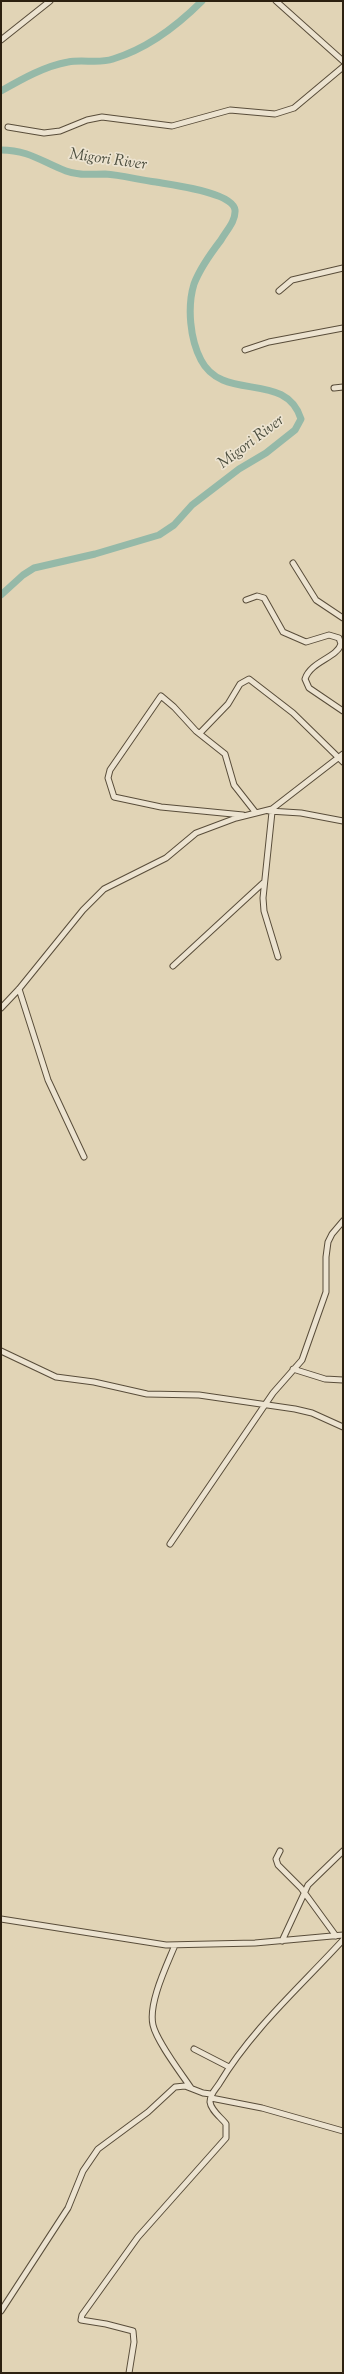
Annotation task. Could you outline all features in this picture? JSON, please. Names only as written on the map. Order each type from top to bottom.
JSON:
[{"type":"street","points":[[1,40],[50,1]]},
{"type":"street","points":[[276,1],[343,61]]},
{"type":"street","points":[[8,127],[44,133],[60,131],[87,120],[102,118],[172,126],[230,110],[275,114],[294,108],[343,67]]},
{"type":"street","points":[[279,291],[292,280],[343,268]]},
{"type":"street","points":[[245,350],[269,342],[343,328]]},
{"type":"street","points":[[334,388],[343,387]]},
{"type":"street","points":[[293,563],[316,600],[343,618]]},
{"type":"street","points":[[246,600],[257,596],[264,598],[281,630],[301,641],[309,642],[329,635],[339,638],[341,644],[338,650],[321,660],[305,679],[309,688],[343,711]]},
{"type":"street","points":[[200,734],[228,704],[240,684],[249,679],[293,713],[341,755],[343,762]]},
{"type":"street","points":[[244,816],[233,813],[161,807],[118,798],[112,794],[108,778],[110,770],[161,696],[170,702],[200,734],[227,755],[234,785],[256,813]]},
{"type":"street","points":[[1,1008],[19,989],[83,910],[104,889],[166,858],[196,833],[244,816],[272,809],[341,755]]},
{"type":"street","points":[[264,811],[301,813],[343,821]]},
{"type":"street","points":[[272,812],[263,883],[264,911],[278,956]]},
{"type":"street","points":[[173,966],[263,883]]},
{"type":"street","points":[[19,989],[48,1080],[84,1157]]},
{"type":"street","points":[[170,1544],[265,1405],[293,1369],[302,1360],[326,1292],[326,1256],[330,1238],[343,1221]]},
{"type":"street","points":[[1,1351],[56,1377],[94,1382],[147,1394],[199,1395],[307,1412],[343,1427]]},
{"type":"street","points":[[293,1369],[325,1379],[343,1380]]},
{"type":"street","points":[[280,1851],[276,1859],[278,1865],[305,1893],[336,1936]]},
{"type":"street","points":[[282,1941],[305,1893],[313,1880],[343,1851]]},
{"type":"street","points":[[1,1919],[114,1938],[175,1945],[282,1941],[343,1935]]},
{"type":"street","points":[[129,2373],[134,2342],[133,2331],[106,2324],[81,2320],[82,2315],[138,2237],[226,2138],[228,2129],[226,2123],[213,2108],[211,2096],[230,2067],[268,2019],[343,1940]]},
{"type":"street","points":[[175,1945],[158,1990],[152,2011],[152,2022],[156,2034],[192,2089]]},
{"type":"street","points":[[194,2049],[230,2067]]},
{"type":"street","points":[[1,2311],[68,2208],[83,2171],[98,2149],[148,2112],[175,2087],[183,2086],[211,2096],[262,2108],[343,2131]]},
{"type":"waterway","name":"Migori River","points":[[1,91],[34,74],[59,64],[74,61],[108,60],[125,55],[161,35],[183,19],[202,1]]},
{"type":"waterway","name":"Migori River","points":[[1,150],[28,154],[71,173],[105,174],[201,190],[224,198],[232,204],[235,210],[234,218],[199,272],[194,284],[190,313],[192,333],[197,352],[211,373],[238,385],[269,390],[282,395],[293,404],[301,419],[295,430],[266,453],[239,469],[192,505],[174,525],[159,535],[95,554],[34,568],[23,575],[1,595]]}]
